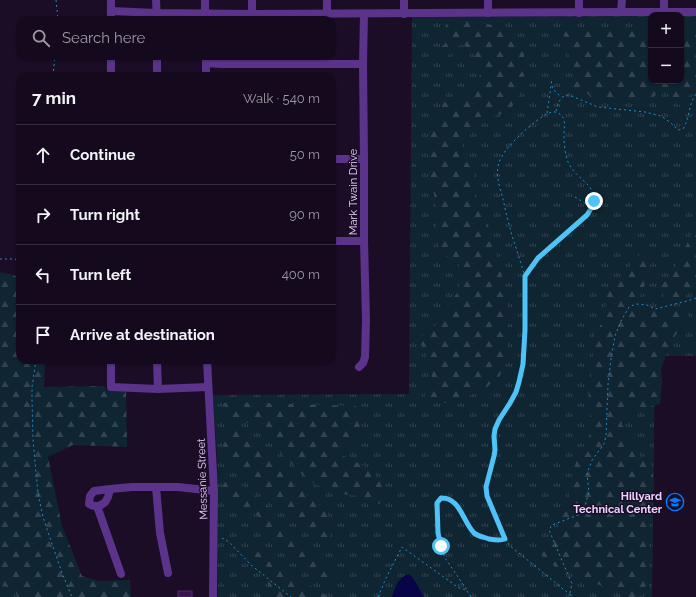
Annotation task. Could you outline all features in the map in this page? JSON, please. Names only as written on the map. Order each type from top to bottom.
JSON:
[{"type":"street","points":[[111,0],[111,16]]},
{"type":"street","points":[[111,11],[156,16],[156,0]]},
{"type":"street","points":[[205,16],[206,0]]},
{"type":"street","points":[[252,0],[252,14]]},
{"type":"street","points":[[327,0],[327,14]]},
{"type":"street","points":[[404,0],[404,14]]},
{"type":"street","points":[[488,0],[488,13]]},
{"type":"street","points":[[579,0],[579,13]]},
{"type":"street","points":[[621,12],[622,0]]},
{"type":"street","points":[[664,0],[664,12]]},
{"type":"street","points":[[221,16],[252,14],[648,12]]},
{"type":"street","points":[[684,12],[696,12]]},
{"type":"street","name":"Mark Twain Drive","points":[[359,367],[363,363],[365,357],[366,320],[364,241],[364,14]]},
{"type":"street","points":[[111,60],[111,72]]},
{"type":"street","points":[[157,60],[157,72]]},
{"type":"street","points":[[206,72],[206,60],[221,64],[363,64]]},
{"type":"street","points":[[336,159],[364,159]]},
{"type":"street","points":[[336,242],[364,241]]},
{"type":"street","points":[[111,364],[111,387],[158,389],[208,387]]},
{"type":"street","points":[[157,364],[158,389]]},
{"type":"street","name":"Messanie Street","points":[[207,364],[214,491],[214,597]]},
{"type":"street","points":[[110,489],[107,500],[104,503],[97,506],[92,506],[89,504],[90,496],[94,491],[110,489],[132,487],[178,487],[214,491]]},
{"type":"street","points":[[156,487],[160,533],[168,573]]},
{"type":"street","points":[[97,506],[121,574]]},
{"type":"path","points":[[56,0],[58,16]]},
{"type":"path","points":[[54,72],[55,60]]},
{"type":"path","points":[[548,113],[552,79]]},
{"type":"path","points":[[552,86],[556,93],[562,97]]},
{"type":"path","points":[[555,112],[562,97],[564,95],[569,95],[598,107],[645,112],[661,116],[671,122],[678,130],[683,129],[687,123],[689,108],[696,94]]},
{"type":"path","points":[[525,276],[538,258],[587,215],[592,207],[594,197],[588,185],[575,172],[568,162],[565,148],[564,120],[561,115],[555,112],[548,113],[535,121],[506,150],[499,163],[499,184],[525,276],[525,330],[523,364],[519,382],[516,392],[495,429],[495,450],[486,487],[487,496],[509,546],[573,597]]},
{"type":"path","points":[[575,197],[592,207]]},
{"type":"path","points":[[0,259],[16,259]]},
{"type":"path","points":[[570,594],[572,584],[549,530],[552,525],[578,515],[584,509],[589,492],[588,474],[592,460],[604,444],[606,436],[608,384],[611,360],[615,336],[621,321],[630,307],[636,304],[655,309],[696,298]]},
{"type":"path","points":[[35,364],[32,398],[33,440],[38,494],[48,535],[72,597]]},
{"type":"path","points":[[471,597],[445,558],[438,533],[437,503],[441,498],[452,500],[474,532],[480,537],[501,541],[505,539]]},
{"type":"path","points":[[219,537],[229,542],[251,565],[291,597]]},
{"type":"path","points":[[378,597],[402,548],[459,588],[467,590]]},
{"type":"green space","points":[[684,15],[696,15],[696,356],[655,356],[652,597],[218,597],[218,487],[213,395],[409,394],[412,17],[648,16],[648,84],[684,84]]},
{"type":"green space","points":[[458,20],[492,25],[519,41],[524,53],[524,73],[520,93],[510,110],[495,116],[474,129],[462,146],[466,161],[473,171],[476,196],[495,244],[498,263],[508,296],[509,324],[507,356],[500,375],[485,389],[467,396],[460,403],[433,403],[425,399],[425,389],[432,382],[431,366],[421,344],[423,332],[436,325],[457,293],[462,279],[458,262],[440,252],[436,229],[437,210],[428,156],[430,124],[441,120],[442,103],[449,101],[461,101],[473,90],[480,75],[479,63],[476,57],[461,44],[449,54],[443,62],[438,59],[435,50],[445,44],[445,30],[447,22]]},
{"type":"green space","points":[[580,27],[633,31],[648,30],[648,84],[684,84],[684,28],[696,28],[696,79],[686,103],[679,105],[670,98],[666,89],[657,91],[655,96],[647,99],[608,97],[598,100],[590,96],[584,90],[575,90],[570,85],[574,74],[574,68],[572,60],[567,52],[567,43],[563,34],[567,28]]},
{"type":"green space","points":[[696,230],[696,286],[681,298],[667,301],[664,300],[663,292],[658,286],[661,280],[669,278],[692,234]]},
{"type":"green space","points":[[642,252],[649,254],[651,261],[640,296],[640,308],[646,310],[677,306],[687,308],[689,317],[672,341],[661,368],[662,381],[660,404],[633,410],[621,424],[627,430],[631,441],[640,456],[649,460],[653,470],[654,490],[647,500],[646,584],[643,595],[629,597],[557,568],[538,552],[545,541],[556,534],[559,517],[564,506],[571,504],[569,485],[579,448],[587,445],[590,432],[588,389],[592,372],[594,336],[604,319],[607,292]]},
{"type":"green space","points":[[0,272],[16,276],[16,364],[45,364],[44,387],[104,386],[107,390],[126,390],[127,447],[73,445],[48,457],[62,526],[82,576],[99,581],[130,580],[131,597],[18,597],[15,591],[0,584]]},
{"type":"green space","points":[[233,402],[356,406],[360,417],[359,435],[351,444],[338,453],[370,469],[381,483],[384,499],[380,504],[361,496],[340,494],[323,488],[308,480],[282,455],[275,445],[275,434],[266,426],[236,421],[226,415],[224,403]]},
{"type":"green space","points":[[232,429],[243,434],[256,444],[294,483],[321,506],[329,517],[330,543],[314,540],[303,524],[286,511],[244,470],[227,458],[224,448],[225,435]]},
{"type":"green space","points":[[226,481],[239,483],[269,507],[277,519],[279,530],[296,537],[307,553],[335,569],[345,581],[329,582],[317,579],[295,557],[270,541],[258,515],[245,511],[234,503],[226,500],[222,487]]},
{"type":"green space","points":[[255,548],[259,553],[283,566],[307,584],[329,597],[272,597],[266,579],[268,567],[253,556],[249,550]]},
{"type":"green space","points":[[0,584],[15,591],[18,597],[0,597]]},
{"type":"shaded area","points":[[409,574],[424,597],[392,597],[399,580]]},
{"type":"building","points":[[178,591],[192,591],[192,597],[178,597]]},
{"type":"place","name":"Hillyard Technical Center","points":[[675,502]]},
{"type":"route","points":[[441,546],[438,533],[437,503],[441,498],[452,500],[474,532],[480,537],[501,541],[505,539],[487,496],[486,487],[495,450],[495,429],[516,392],[523,364],[525,348],[525,276],[538,258],[587,215],[594,201]]}]
